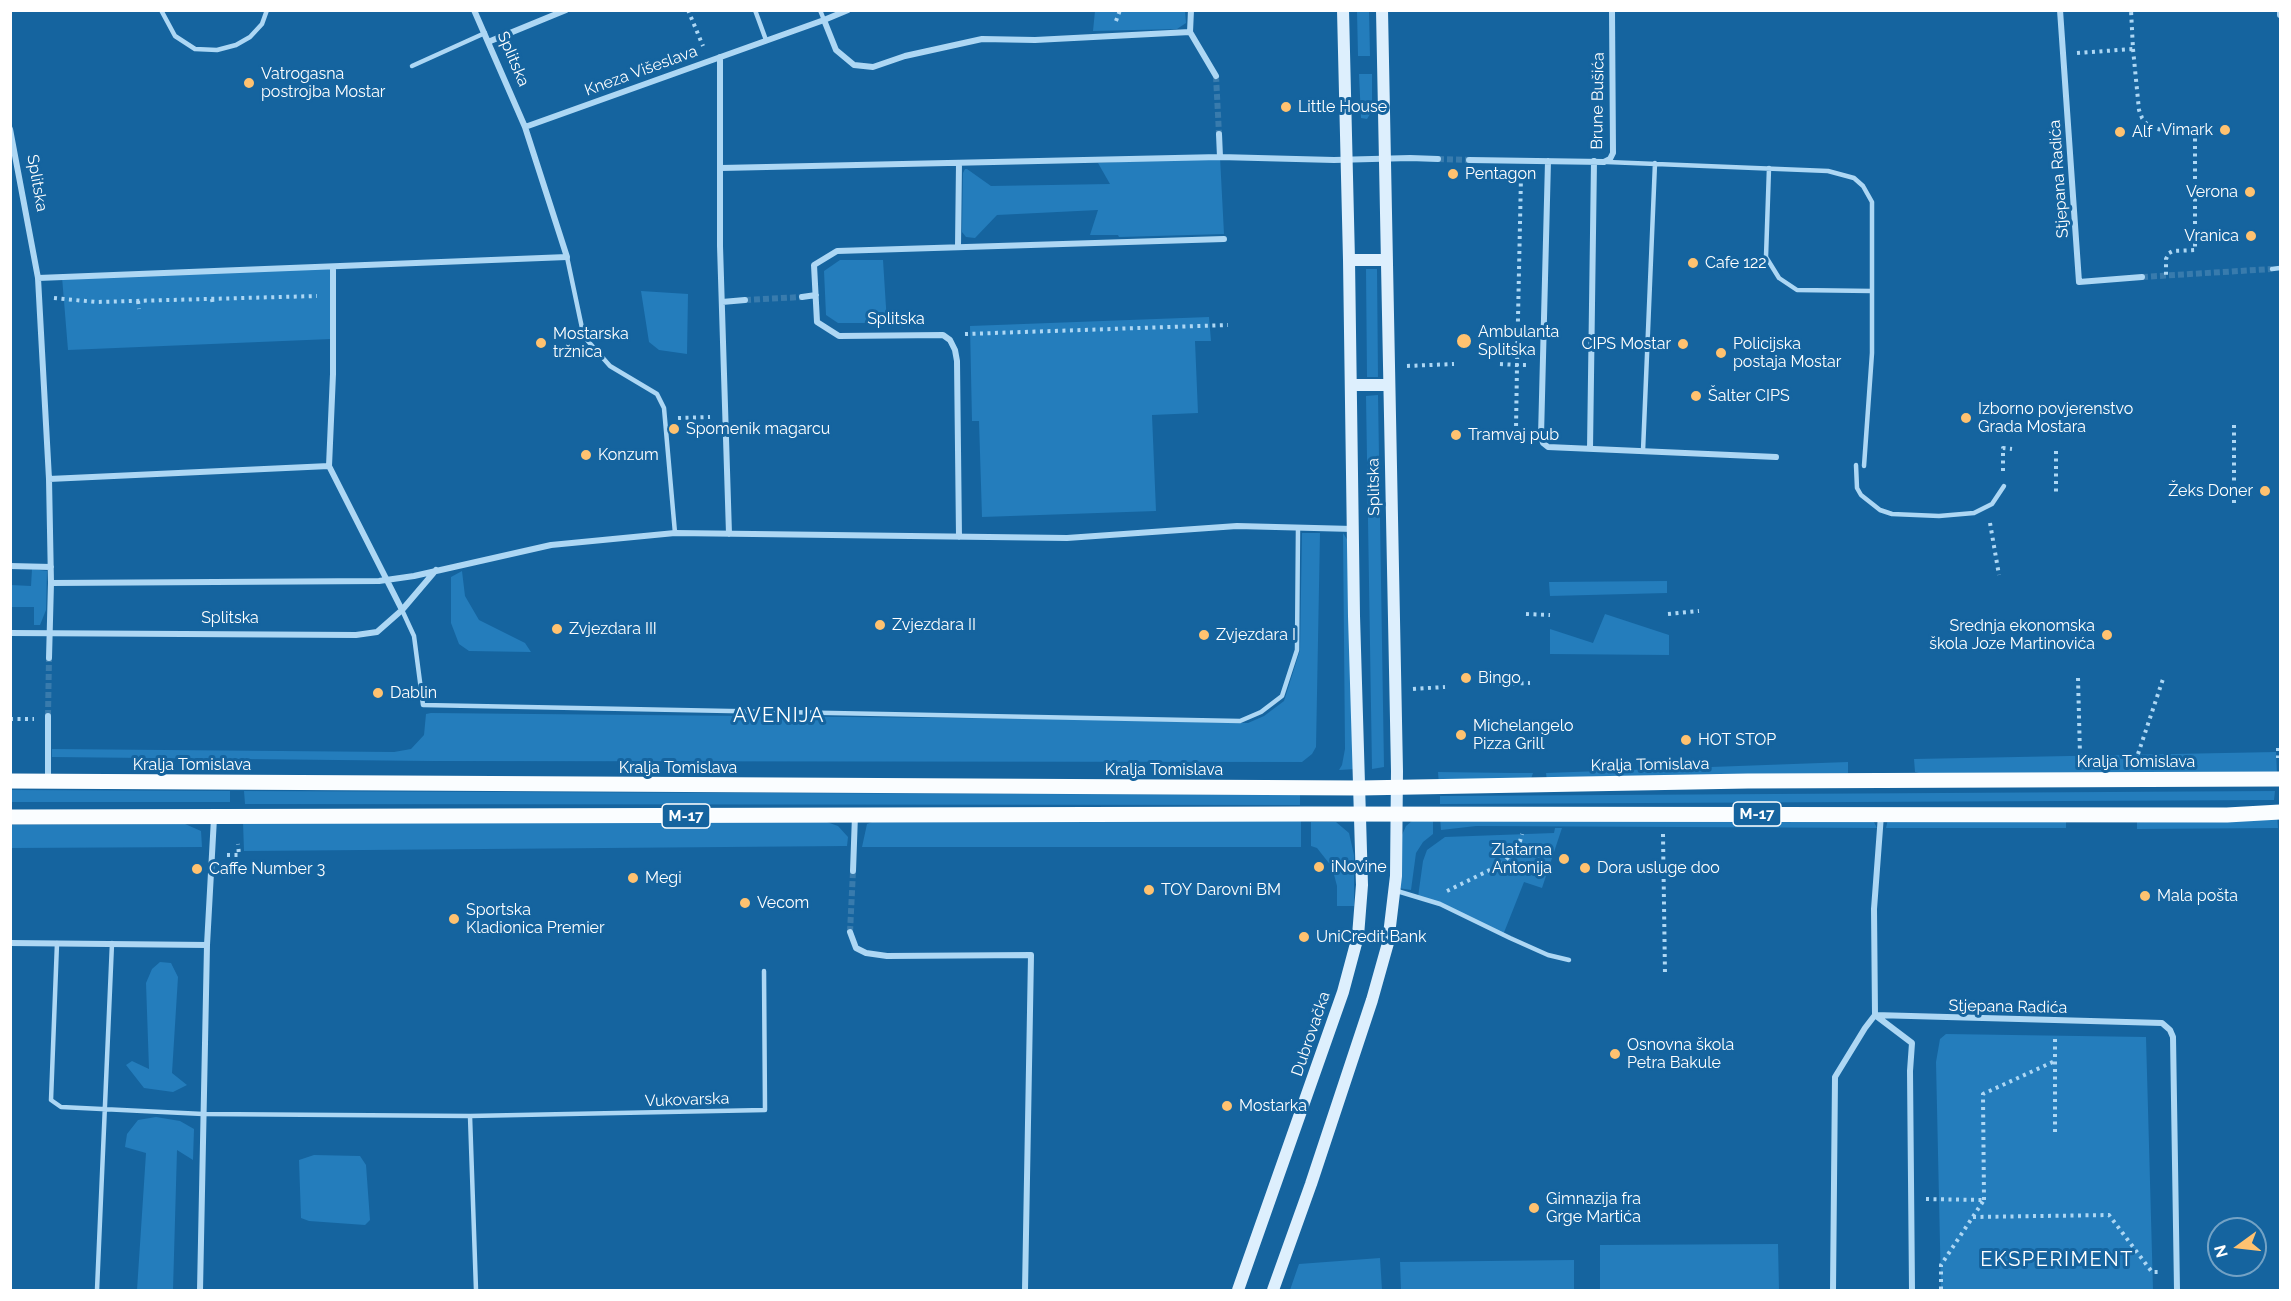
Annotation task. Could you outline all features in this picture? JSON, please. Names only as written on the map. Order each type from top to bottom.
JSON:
[{"type":"main road","name":"Splitska","points":[[1343,10],[1353,529],[1362,814]]},
{"type":"main road","name":"Splitska","points":[[1382,10],[1396,814]]},
{"type":"main road","points":[[1349,260],[1387,260]]},
{"type":"main road","points":[[1351,385],[1388,385]]},
{"type":"main road","name":"Kralja Tomislava","points":[[10,781],[1360,789],[1793,781],[2280,779]]},
{"type":"main road","name":"M-17","points":[[10,817],[2227,815],[2280,812]]},
{"type":"main road","name":"Dubrovačka","points":[[1238,1290],[1336,1014],[1358,936],[1362,885],[1362,814]]},
{"type":"main road","points":[[1273,1290],[1372,1000],[1388,942],[1398,853],[1396,814]]},
{"type":"street","name":"Splitska","points":[[474,10],[525,128],[567,257]]},
{"type":"street","points":[[488,42],[566,10]]},
{"type":"street","name":"Kneza Višeslava","points":[[525,128],[848,10]]},
{"type":"street","points":[[1191,10],[1190,32],[1216,76]]},
{"type":"street","name":"Brune Bušića","points":[[1469,160],[1604,162],[1610,159],[1613,153],[1612,10]]},
{"type":"street","name":"Stjepana Radića","points":[[2060,10],[2079,282],[2142,277]]},
{"type":"street","points":[[824,20],[836,50],[854,65],[873,67],[905,56],[982,39],[1035,40],[1190,32]]},
{"type":"street","points":[[720,57],[722,302],[729,534]]},
{"type":"street","name":"Splitska","points":[[10,129],[38,278],[50,479],[49,633]]},
{"type":"street","points":[[1219,134],[1220,157]]},
{"type":"street","points":[[721,168],[1220,157],[1347,160],[1438,159]]},
{"type":"street","points":[[1548,161],[1541,436],[1543,443],[1548,447],[1776,457]]},
{"type":"street","points":[[1590,449],[1594,161]]},
{"type":"street","points":[[958,246],[959,163]]},
{"type":"street","name":"Splitska","points":[[959,537],[957,361],[950,340],[943,335],[839,336],[817,322],[814,265],[837,251],[1224,239]]},
{"type":"street","points":[[38,278],[567,257]]},
{"type":"street","points":[[333,267],[329,466],[402,610]]},
{"type":"street","points":[[802,297],[816,295]]},
{"type":"street","points":[[722,302],[745,300]]},
{"type":"street","points":[[50,479],[329,466]]},
{"type":"street","name":"Splitska","points":[[51,583],[356,583],[414,576],[551,545],[675,533],[1067,538],[1237,526],[1353,529]]},
{"type":"street","points":[[10,566],[51,567]]},
{"type":"street","name":"Splitska","points":[[10,633],[356,635],[377,632],[402,610],[436,570]]},
{"type":"street","points":[[49,633],[49,658]]},
{"type":"street","points":[[48,716],[48,782]]},
{"type":"street","points":[[1833,1290],[1835,1077],[1875,1015],[1874,909],[1881,814]]},
{"type":"street","points":[[853,872],[855,816]]},
{"type":"street","points":[[200,1290],[207,945],[214,818]]},
{"type":"street","points":[[850,932],[856,948],[866,953],[887,956],[1031,955],[1025,1290]]},
{"type":"street","points":[[10,943],[207,945]]},
{"type":"street","points":[[1875,1015],[1912,1043],[1910,1071],[1912,1290]]},
{"type":"street","name":"Stjepana Radića","points":[[1875,1015],[2162,1023],[2170,1030],[2173,1037],[2177,1290]]},
{"type":"lane","points":[[161,10],[175,36],[195,49],[217,50],[237,45],[250,37],[262,24],[267,10]]},
{"type":"lane","points":[[755,10],[766,40]]},
{"type":"lane","points":[[820,10],[824,20]]},
{"type":"lane","points":[[412,66],[484,33]]},
{"type":"lane","points":[[1604,162],[1828,171],[1854,178],[1863,186],[1872,202],[1872,352],[1864,466]]},
{"type":"lane","points":[[1643,451],[1655,164]]},
{"type":"lane","points":[[1769,168],[1766,257],[1779,278],[1797,290],[1872,291]]},
{"type":"lane","name":"Splitska","points":[[567,257],[582,328],[587,340],[610,366],[657,394],[664,408],[675,533]]},
{"type":"lane","points":[[2272,269],[2280,268]]},
{"type":"lane","points":[[1856,465],[1857,488],[1861,495],[1880,510],[1913,516],[1961,515],[1987,507],[1992,504],[2004,486]]},
{"type":"lane","points":[[402,610],[414,636],[423,705],[1240,721],[1261,712],[1282,696],[1297,650],[1298,528]]},
{"type":"lane","points":[[1395,890],[1440,904],[1548,955],[1569,960]]},
{"type":"lane","name":"Vukovarska","points":[[57,943],[51,1100],[61,1107],[203,1114],[470,1116],[765,1110],[764,971]]},
{"type":"lane","points":[[97,1290],[112,943]]},
{"type":"lane","points":[[470,1116],[476,1290]]},
{"type":"path","points":[[688,10],[709,61]]},
{"type":"path","points":[[2131,10],[2139,110],[2142,118],[2149,127],[2195,132],[2195,250],[2169,253],[2166,259],[2166,276]]},
{"type":"path","points":[[2063,54],[2133,49]]},
{"type":"path","points":[[1516,429],[1521,160]]},
{"type":"path","points":[[39,297],[96,302],[333,296]]},
{"type":"path","points":[[212,299],[213,306]]},
{"type":"path","points":[[138,301],[139,309]]},
{"type":"path","points":[[943,335],[1228,326]]},
{"type":"path","points":[[970,334],[970,345]]},
{"type":"path","points":[[1388,367],[1454,364]]},
{"type":"path","points":[[1500,364],[1517,365]]},
{"type":"path","points":[[665,418],[725,417]]},
{"type":"path","points":[[2234,425],[2234,504]]},
{"type":"path","points":[[2003,459],[2003,448],[2012,449]]},
{"type":"path","points":[[2056,451],[2056,492]]},
{"type":"path","points":[[1987,507],[1999,575]]},
{"type":"path","points":[[1668,614],[1699,611]]},
{"type":"path","points":[[1526,614],[1550,615]]},
{"type":"path","points":[[2078,678],[2080,755]]},
{"type":"path","points":[[2138,754],[2163,679]]},
{"type":"path","points":[[1498,684],[1530,683]]},
{"type":"path","points":[[1394,690],[1445,687]]},
{"type":"path","points":[[1445,892],[1502,864],[1519,845],[1524,828]]},
{"type":"path","points":[[1663,830],[1665,974]]},
{"type":"path","points":[[2055,1021],[2055,1132]]},
{"type":"path","points":[[1941,1290],[1941,1265],[1984,1200],[1983,1094],[2055,1061]]},
{"type":"path","points":[[1911,1200],[1984,1200]]},
{"type":"path","points":[[1973,1217],[2109,1215],[2152,1272],[2177,1273]]},
{"type":"shaded area","points":[[1095,11],[1185,11],[1186,23],[1177,29],[1093,31]]},
{"type":"shaded area","points":[[1357,11],[1369,11],[1370,56],[1358,56]]},
{"type":"shaded area","points":[[1359,74],[1372,74],[1372,111],[1367,119],[1361,118]]},
{"type":"shaded area","points":[[1220,157],[1224,234],[1119,237],[1118,235],[1090,235],[1098,210],[997,215],[975,238],[966,237],[962,232],[963,173],[965,169],[991,186],[1110,184],[1098,163]]},
{"type":"shaded area","points":[[840,260],[883,260],[887,323],[838,323],[826,315],[824,271]]},
{"type":"shaded area","points":[[333,267],[331,339],[68,350],[62,277]]},
{"type":"shaded area","points":[[1366,269],[1377,269],[1378,377],[1367,377]]},
{"type":"shaded area","points":[[641,291],[688,294],[687,354],[659,350],[649,342]]},
{"type":"shaded area","points":[[1209,317],[1211,341],[1195,341],[1198,413],[1152,415],[1156,511],[982,517],[979,421],[972,421],[970,326]]},
{"type":"shaded area","points":[[1378,395],[1384,767],[1372,769],[1366,396]]},
{"type":"shaded area","points":[[1302,533],[1320,533],[1316,747],[1312,754],[1302,762],[432,761],[52,757],[52,749],[394,752],[411,749],[424,735],[426,714],[431,713],[1248,723],[1264,716],[1284,701],[1300,650]]},
{"type":"shaded area","points":[[1343,533],[1348,541],[1356,769],[1339,770],[1345,749]]},
{"type":"shaded area","points":[[32,569],[47,571],[46,610],[40,625],[34,625],[34,607],[11,607],[11,585],[31,586]]},
{"type":"shaded area","points":[[462,571],[465,596],[479,620],[525,643],[531,652],[469,651],[459,644],[451,623],[451,577]]},
{"type":"shaded area","points":[[1667,581],[1667,593],[1550,596],[1549,582]]},
{"type":"shaded area","points":[[1605,614],[1669,635],[1669,655],[1550,654],[1550,629],[1593,643]]},
{"type":"shaded area","points":[[2276,752],[2277,774],[1923,774],[1915,772],[1914,759]]},
{"type":"shaded area","points":[[1848,762],[1848,773],[1547,781],[1546,773]]},
{"type":"shaded area","points":[[1438,772],[1533,773],[1530,782],[1439,785]]},
{"type":"shaded area","points":[[11,790],[230,791],[230,802],[11,802]]},
{"type":"shaded area","points":[[244,791],[1300,795],[1300,805],[245,804]]},
{"type":"shaded area","points":[[2275,791],[2274,800],[1440,804],[1440,796]]},
{"type":"shaded area","points":[[2277,815],[2278,828],[2137,829],[2137,822]]},
{"type":"shaded area","points":[[1440,817],[1872,818],[1877,828],[1476,826],[1441,830]]},
{"type":"shaded area","points":[[1433,818],[1433,834],[1423,842],[1416,853],[1411,890],[1398,888],[1402,835],[1406,826],[1412,821]]},
{"type":"shaded area","points":[[880,819],[1301,820],[1301,847],[862,847],[867,824]]},
{"type":"shaded area","points":[[1888,819],[2066,821],[2066,828],[1886,828]]},
{"type":"shaded area","points":[[821,820],[838,826],[848,837],[847,846],[244,851],[243,822]]},
{"type":"shaded area","points":[[1311,822],[1336,822],[1349,833],[1354,855],[1354,906],[1337,906],[1337,886],[1332,867],[1317,848],[1311,846]]},
{"type":"shaded area","points":[[185,824],[201,831],[202,847],[11,848],[10,825]]},
{"type":"shaded area","points":[[1555,828],[1562,828],[1542,888],[1524,882],[1503,935],[1440,904],[1418,897],[1423,861],[1427,850],[1445,837],[1554,833]]},
{"type":"shaded area","points":[[160,962],[171,963],[178,977],[172,1073],[187,1085],[173,1092],[144,1088],[126,1065],[132,1061],[149,1069],[146,983],[152,969]]},
{"type":"shaded area","points":[[1946,1034],[2146,1037],[2153,1290],[1941,1290],[1936,1062],[1940,1039]]},
{"type":"shaded area","points":[[156,1117],[180,1121],[194,1129],[193,1160],[177,1150],[173,1290],[137,1290],[146,1153],[125,1147],[127,1134],[138,1120]]},
{"type":"shaded area","points":[[314,1155],[360,1156],[366,1165],[370,1220],[365,1225],[309,1221],[301,1218],[299,1160]]},
{"type":"shaded area","points":[[1778,1244],[1779,1290],[1600,1290],[1600,1245]]},
{"type":"shaded area","points":[[1380,1258],[1382,1290],[1290,1290],[1299,1264]]},
{"type":"shaded area","points":[[1574,1260],[1574,1290],[1401,1290],[1400,1262]]},
{"type":"tunnel","points":[[1216,76],[1219,134]]},
{"type":"tunnel","points":[[1438,159],[1469,160]]},
{"type":"tunnel","points":[[2142,277],[2272,269]]},
{"type":"tunnel","points":[[745,300],[802,297]]},
{"type":"tunnel","points":[[48,716],[49,658]]},
{"type":"tunnel","points":[[850,932],[853,871]]},
{"type":"place","name":"Vatrogasna postrojba Mostar","points":[[249,83]]},
{"type":"place","name":"Little House","points":[[1286,107]]},
{"type":"place","name":"Vimark","points":[[2225,130]]},
{"type":"place","name":"Alf","points":[[2120,132]]},
{"type":"place","name":"Pentagon","points":[[1453,174]]},
{"type":"place","name":"Verona","points":[[2250,192]]},
{"type":"place","name":"Vranica","points":[[2251,236]]},
{"type":"place","name":"Cafe 122","points":[[1693,263]]},
{"type":"place","name":"Ambulanta Splitska","points":[[1464,341]]},
{"type":"place","name":"Mostarska tržnica","points":[[541,343]]},
{"type":"place","name":"CIPS Mostar","points":[[1683,344]]},
{"type":"place","name":"Policijska postaja Mostar","points":[[1721,353]]},
{"type":"place","name":"Šalter CIPS","points":[[1696,396]]},
{"type":"place","name":"Izborno povjerenstvo Grada Mostara","points":[[1966,418]]},
{"type":"place","name":"Spomenik magarcu","points":[[674,429]]},
{"type":"place","name":"Tramvaj pub","points":[[1456,435]]},
{"type":"place","name":"Konzum","points":[[586,455]]},
{"type":"place","name":"Žeks Doner","points":[[2265,491]]},
{"type":"place","name":"Zvjezdara II","points":[[880,625]]},
{"type":"place","name":"Zvjezdara III","points":[[557,629]]},
{"type":"place","name":"Zvjezdara I","points":[[1204,635]]},
{"type":"place","name":"Srednja ekonomska škola Joze Martinovića","points":[[2107,635]]},
{"type":"place","name":"Bingo","points":[[1466,678]]},
{"type":"place","name":"Dablin","points":[[378,693]]},
{"type":"place","name":"Michelangelo Pizza Grill","points":[[1461,735]]},
{"type":"place","name":"HOT STOP","points":[[1686,740]]},
{"type":"place","name":"Zlatarna Antonija","points":[[1564,859]]},
{"type":"place","name":"iNovine","points":[[1319,867]]},
{"type":"place","name":"Dora usluge doo","points":[[1585,868]]},
{"type":"place","name":"Caffe Number 3","points":[[197,869]]},
{"type":"place","name":"Megi","points":[[633,878]]},
{"type":"place","name":"TOY Darovni BM","points":[[1149,890]]},
{"type":"place","name":"Mala pošta","points":[[2145,896]]},
{"type":"place","name":"Vecom","points":[[745,903]]},
{"type":"place","name":"Sportska Kladionica Premier","points":[[454,919]]},
{"type":"place","name":"UniCredit Bank","points":[[1304,937]]},
{"type":"place","name":"Osnovna škola Petra Bakule","points":[[1615,1054]]},
{"type":"place","name":"Mostarka","points":[[1227,1106]]},
{"type":"place","name":"Gimnazija fra Grge Martića","points":[[1534,1208]]},
{"type":"district","name":"AVENIJA","points":[[779,716]]},
{"type":"district","name":"EKSPERIMENT","points":[[2057,1260]]}]
